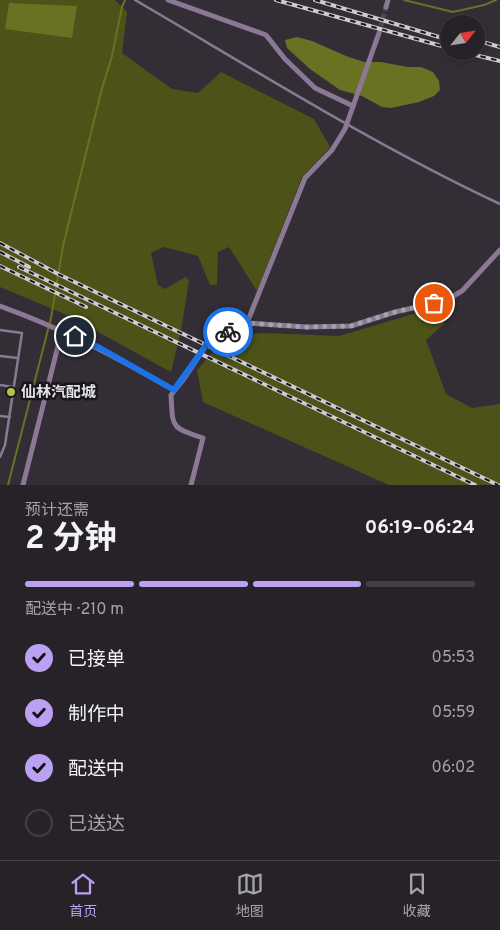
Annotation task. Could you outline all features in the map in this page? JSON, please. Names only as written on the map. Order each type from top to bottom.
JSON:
[{"type":"street","points":[[168,0],[266,35],[285,59],[315,88],[353,106]]},
{"type":"street","points":[[386,7],[388,0]]},
{"type":"street","points":[[246,323],[304,178],[332,150],[344,129],[379,33]]},
{"type":"street","points":[[191,485],[203,438],[179,430],[173,421],[171,394],[209,341],[246,323],[307,327],[351,326],[395,312],[445,301],[462,290],[500,250]]},
{"type":"street","points":[[0,306],[62,330],[100,348],[174,390]]},
{"type":"street","points":[[23,485],[62,330]]},
{"type":"lane","points":[[135,0],[358,130],[443,177],[500,204]]},
{"type":"lane","points":[[0,330],[22,333],[5,445],[0,456]]},
{"type":"lane","points":[[0,356],[19,358]]},
{"type":"lane","points":[[0,386],[14,387]]},
{"type":"lane","points":[[0,416],[10,417]]},
{"type":"shaded area","points":[[0,0],[115,0],[127,12],[122,53],[172,89],[198,93],[221,72],[314,119],[330,147],[302,177],[257,291],[229,247],[218,252],[217,285],[210,285],[198,256],[164,247],[151,253],[158,285],[165,289],[186,277],[189,281],[181,330],[171,372],[67,315],[0,287]]},
{"type":"shaded area","points":[[9,3],[77,6],[72,38],[5,29]]},
{"type":"shaded area","points":[[297,37],[364,62],[421,67],[433,72],[439,81],[440,90],[434,96],[419,102],[391,108],[382,107],[362,96],[340,90],[310,69],[287,48],[285,40]]},
{"type":"shaded area","points":[[438,311],[444,324],[426,340],[446,394],[472,408],[500,404],[500,485],[389,485],[203,402],[197,370],[219,345],[238,335],[263,333],[339,336],[420,312]]},
{"type":"waterway","points":[[8,485],[51,318],[63,246],[125,0]]},
{"type":"waterway","points":[[404,0],[453,12],[484,5],[496,0]]},
{"type":"tunnel","points":[[379,33],[386,7]]},
{"type":"railway","points":[[276,0],[440,46]]},
{"type":"railway","points":[[315,0],[440,37]]},
{"type":"railway","points":[[485,43],[500,47]]},
{"type":"railway","points":[[485,57],[500,61]]},
{"type":"railway","points":[[0,243],[60,275],[498,485]]},
{"type":"railway","points":[[0,252],[29,267]]},
{"type":"railway","points":[[0,266],[86,307]]},
{"type":"railway","points":[[19,267],[475,485]]},
{"type":"way so far","points":[[228,332],[246,323],[307,327],[351,326],[395,312],[434,303]]},
{"type":"place","name":"仙林汽配城","points":[[11,392]]},
{"type":"route","points":[[75,336],[174,390],[183,380],[209,341],[228,332]]}]
